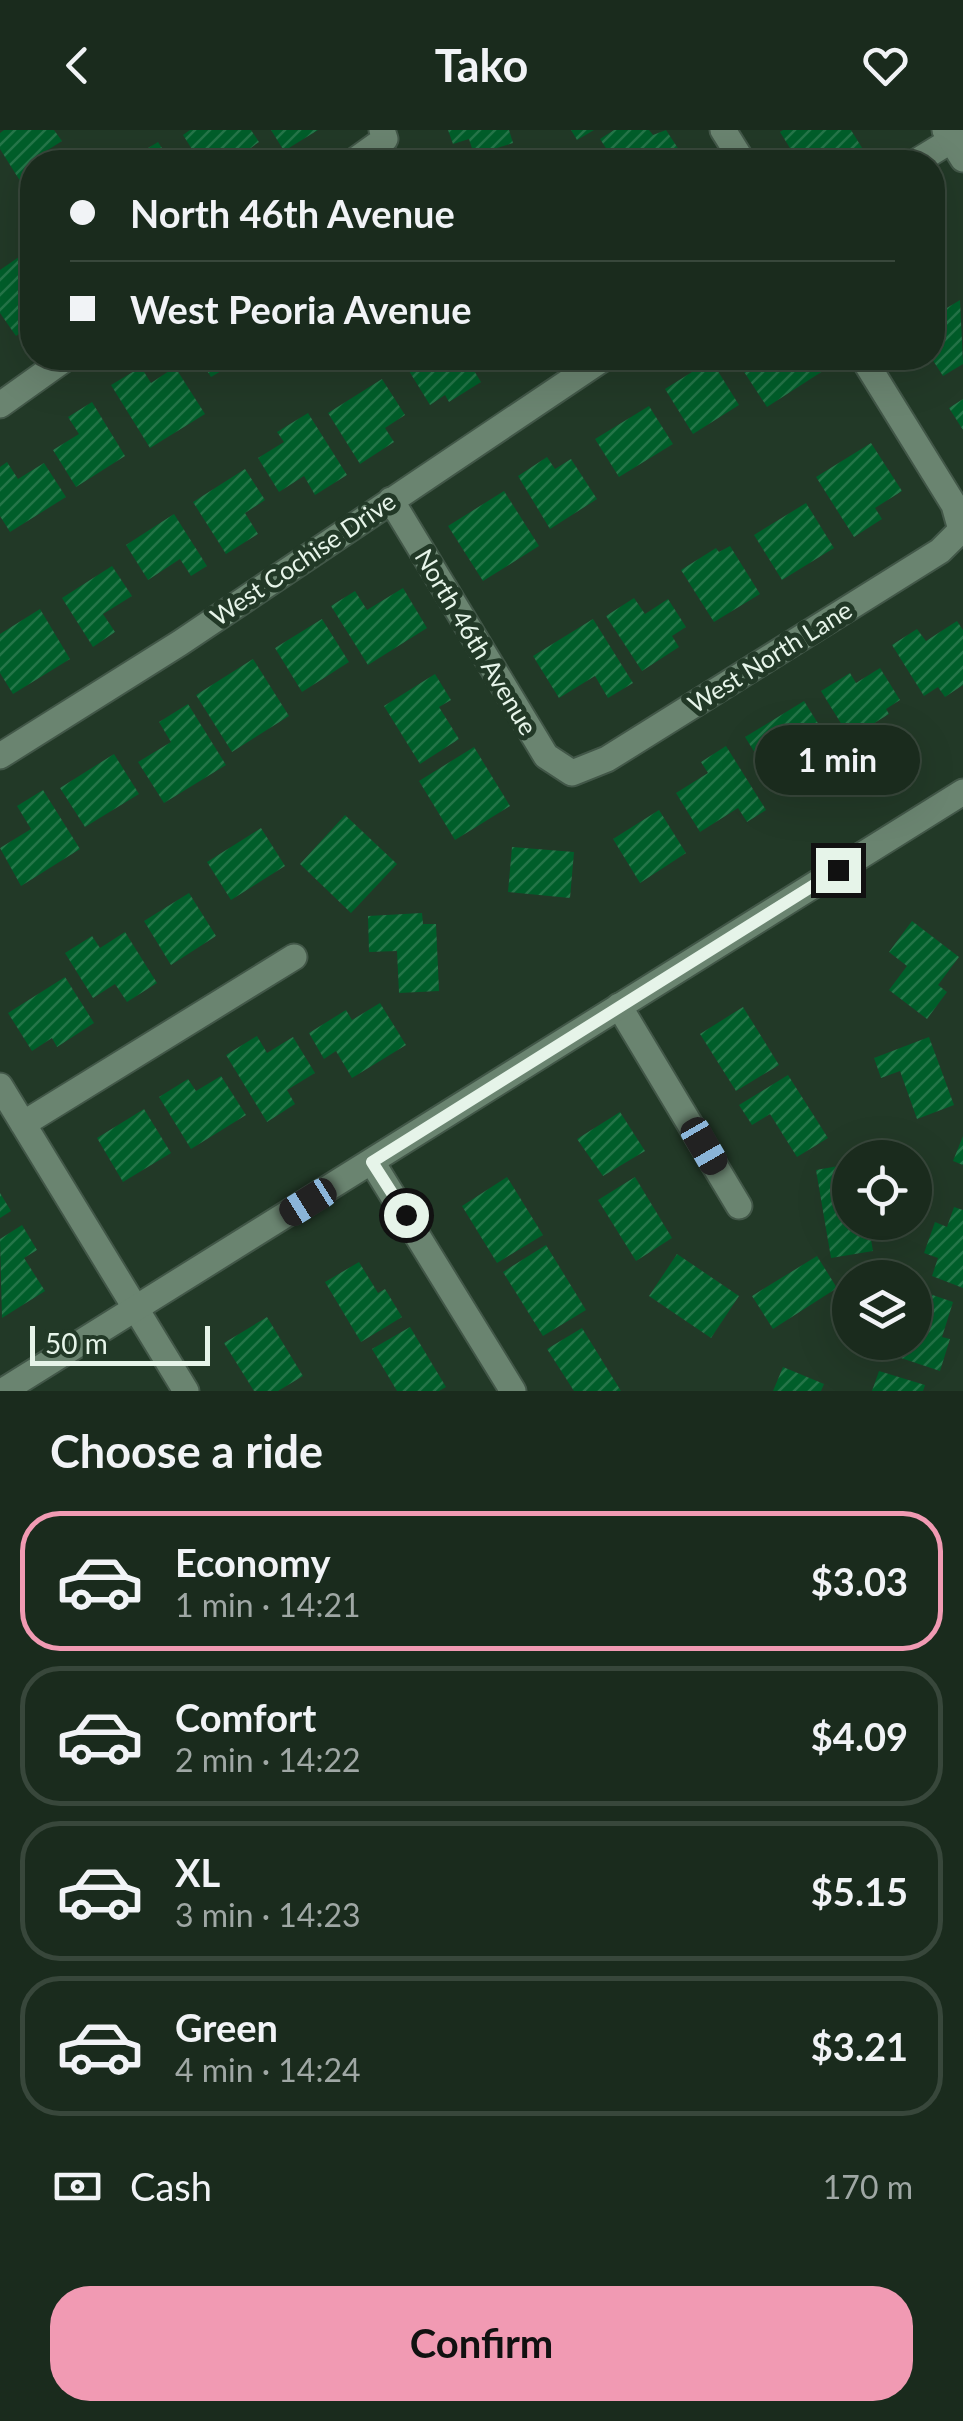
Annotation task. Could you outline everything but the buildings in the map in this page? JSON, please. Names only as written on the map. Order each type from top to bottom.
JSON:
[{"type":"street","points":[[0,406],[50,370]]},
{"type":"street","name":"West Cochise Drive","points":[[0,756],[586,370]]},
{"type":"street","points":[[870,370],[954,505],[960,530]]},
{"type":"street","name":"North 46th Avenue","points":[[390,500],[546,756],[572,773]]},
{"type":"street","name":"West North Lane","points":[[572,773],[608,759],[824,624],[940,551],[960,530]]},
{"type":"street","points":[[4,1391],[963,792]]},
{"type":"street","points":[[23,1124],[294,957]]},
{"type":"street","points":[[619,1006],[740,1206]]},
{"type":"street","points":[[0,1086],[186,1391]]},
{"type":"street","points":[[372,1162],[513,1391]]},
{"type":"route","points":[[406,1215],[372,1162],[838,870]]}]
